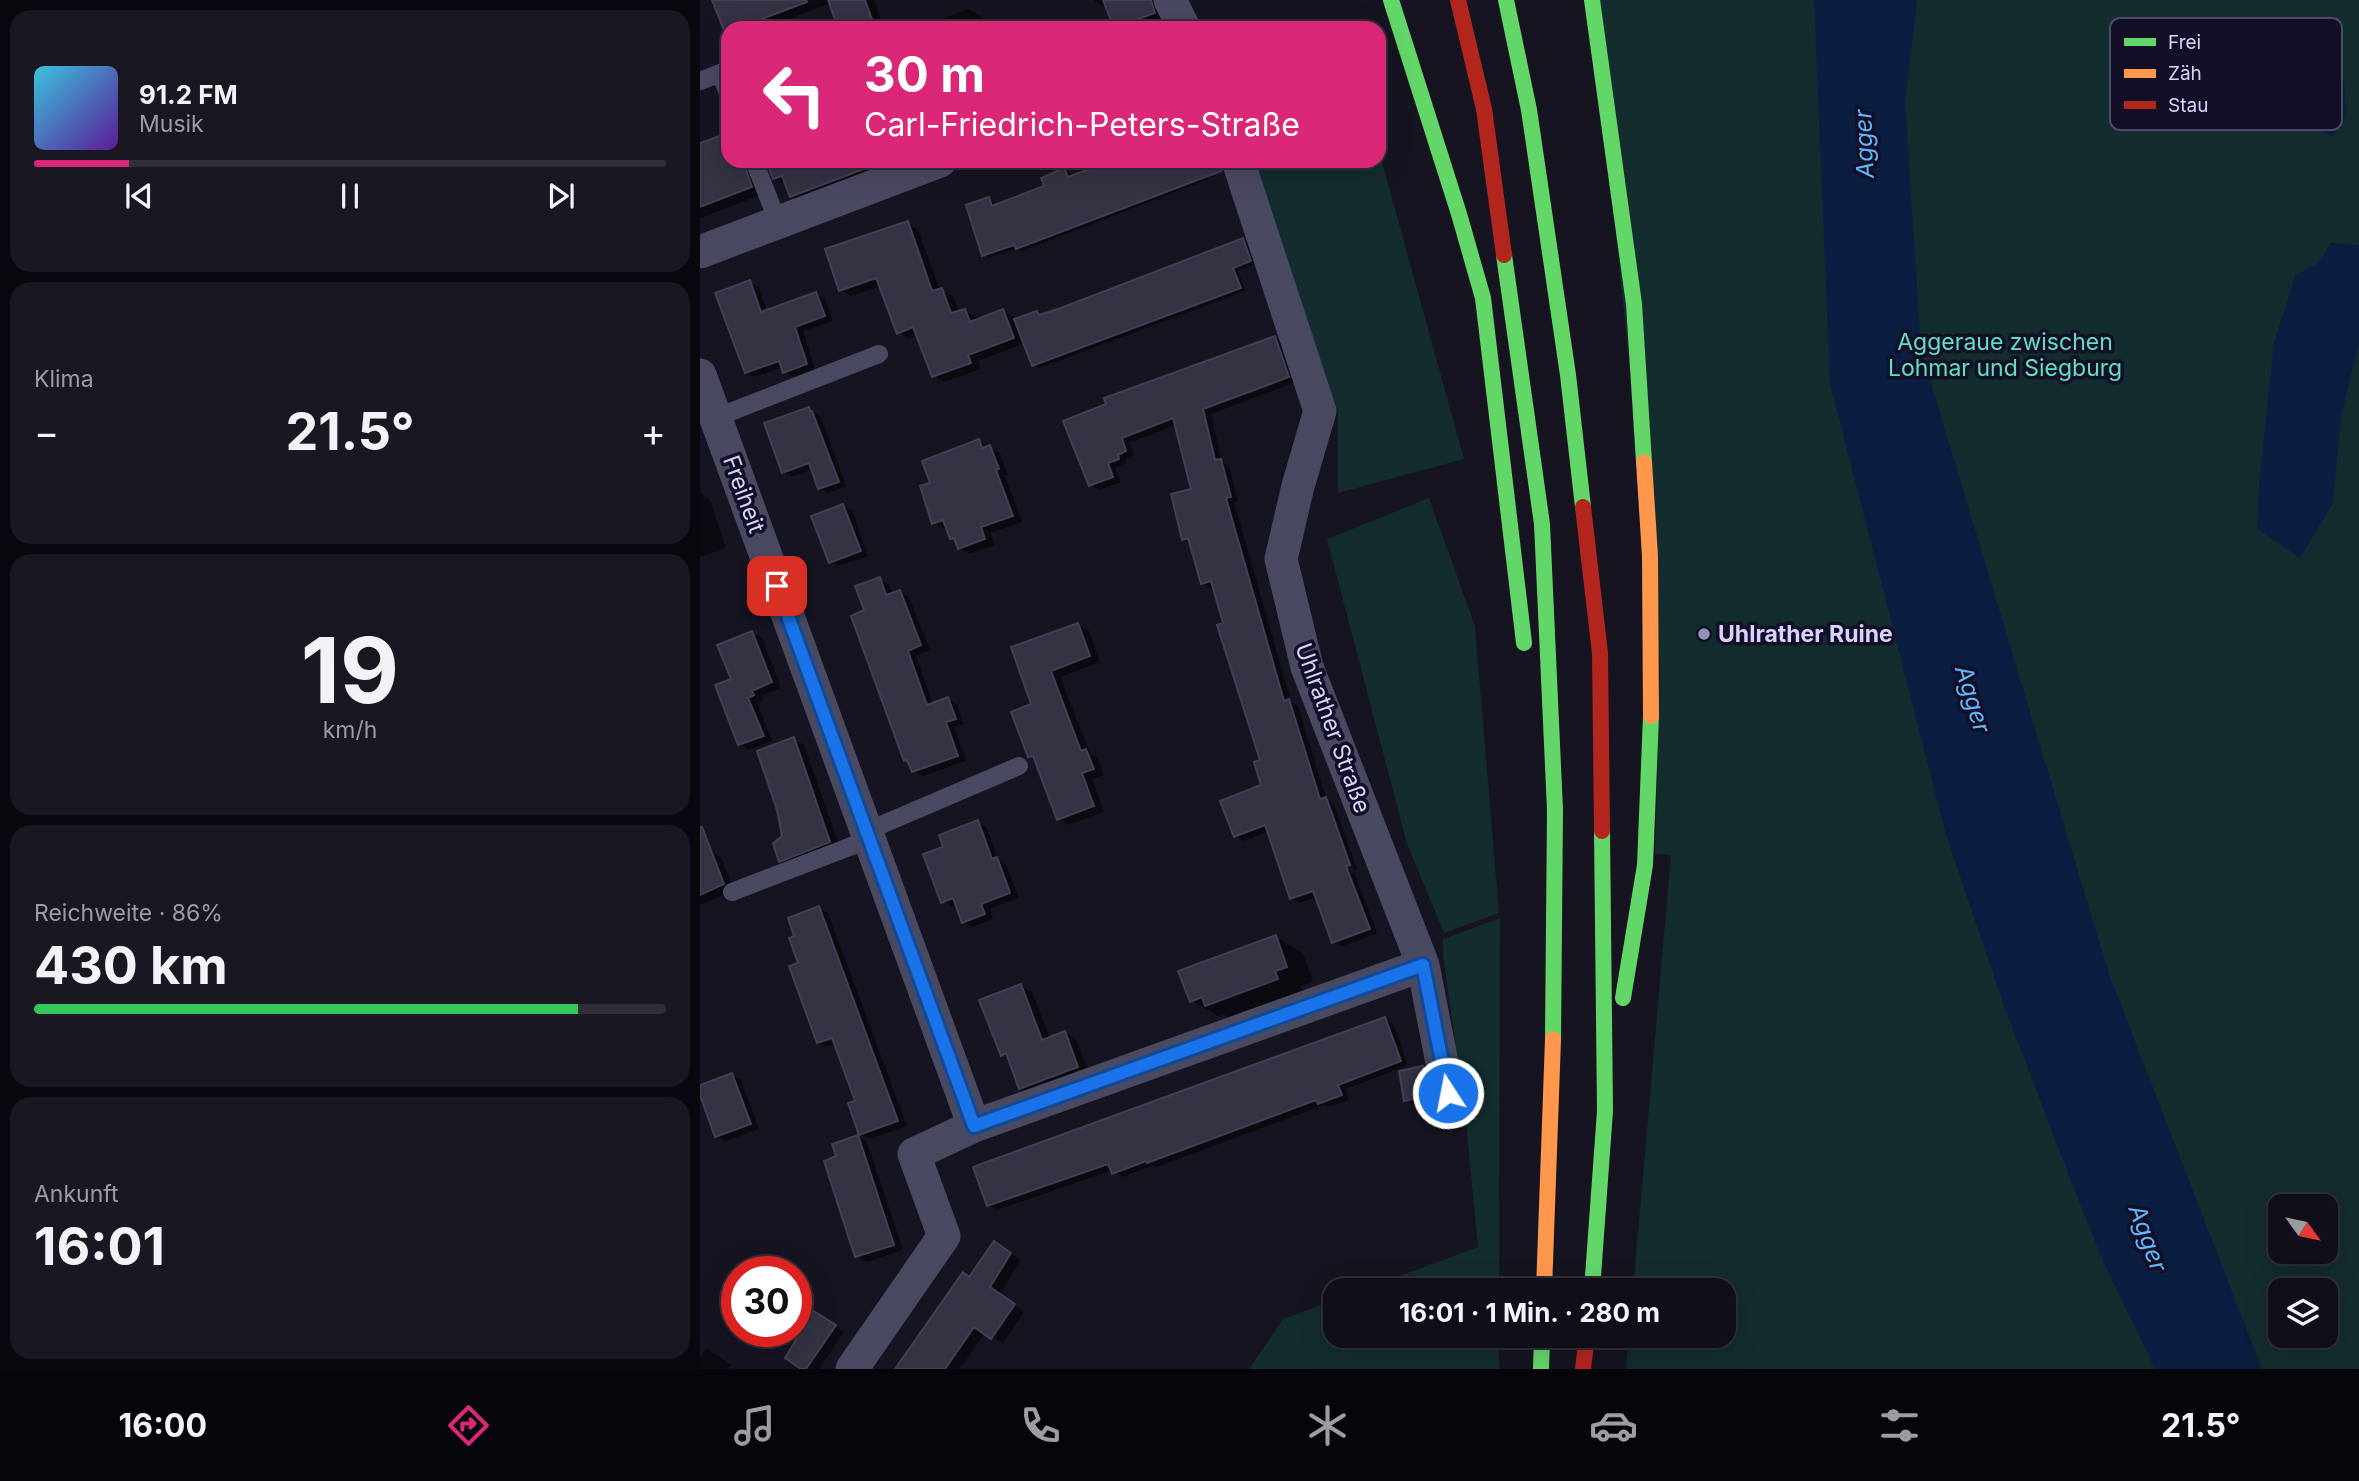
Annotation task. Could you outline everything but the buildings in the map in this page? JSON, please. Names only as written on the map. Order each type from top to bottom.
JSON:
[{"type":"highway","points":[[1391,0],[1483,298],[1527,662]]},
{"type":"highway","points":[[1458,0],[1484,109],[1542,524],[1555,810],[1555,977],[1544,1278]]},
{"type":"highway","points":[[1506,0],[1529,110],[1568,375],[1600,653],[1605,1111],[1593,1278]]},
{"type":"highway","points":[[1592,0],[1634,304],[1650,556],[1651,725],[1645,865],[1605,1111]]},
{"type":"highway","points":[[1535,716],[1555,810]]},
{"type":"highway","points":[[1541,1369],[1542,1348]]},
{"type":"highway","points":[[1583,1369],[1585,1348]]},
{"type":"street","points":[[1170,0],[1180,21]]},
{"type":"street","points":[[700,252],[921,168]]},
{"type":"street","name":"Uhlrather Straße","points":[[1240,168],[1320,411],[1297,486],[1281,559],[1307,667],[1423,965],[1448,1093]]},
{"type":"street","name":"Freiheit","points":[[700,376],[974,1126]]},
{"type":"street","points":[[852,1369],[944,1236],[914,1154],[974,1126],[1423,965]]},
{"type":"lane","points":[[700,81],[721,73]]},
{"type":"lane","points":[[757,168],[778,222]]},
{"type":"lane","points":[[715,418],[879,354]]},
{"type":"lane","points":[[732,892],[868,835],[1019,766]]},
{"type":"green space","name":"Aggeraue zwischen Lohmar und Siegburg","points":[[1592,0],[2359,0],[2359,1369],[1626,1369],[1628,1348],[1736,1348],[1736,1278],[1634,1278],[1671,855],[1655,854],[1660,664]]},
{"type":"green space","points":[[1255,168],[1384,168],[1464,459],[1338,493],[1338,413]]},
{"type":"green space","points":[[1429,498],[1475,626],[1499,913],[1444,933],[1407,844],[1327,539]]},
{"type":"green space","points":[[1500,918],[1499,1278],[1394,1278],[1478,1247],[1464,1101],[1443,956],[1443,939]]},
{"type":"green space","points":[[1323,1304],[1323,1348],[1499,1348],[1499,1369],[1249,1369],[1283,1319]]},
{"type":"water","name":"Agger","points":[[1814,0],[1917,0],[1905,101],[1921,350],[2109,974],[2262,1369],[2155,1369],[2104,1263],[2073,1186],[2004,1006],[1946,835],[1830,383]]},
{"type":"water","points":[[2342,79],[2344,80],[2346,117],[2342,123]]},
{"type":"water","points":[[2320,130],[2338,130],[2333,137]]},
{"type":"water","points":[[2331,243],[2359,245],[2359,342],[2341,416],[2333,503],[2300,558],[2257,529],[2259,485],[2274,343],[2295,276],[2319,262]]},
{"type":"traffic: fast","points":[[1391,0],[1483,298],[1524,643]]},
{"type":"traffic: fast","points":[[1506,0],[1529,110],[1568,375],[1583,507]]},
{"type":"traffic: fast","points":[[1592,0],[1634,304],[1644,462]]},
{"type":"traffic: fast","points":[[1504,255],[1542,524],[1555,810],[1553,1039]]},
{"type":"traffic: fast","points":[[1623,998],[1645,865],[1651,716]]},
{"type":"traffic: fast","points":[[1593,1278],[1605,1111],[1602,831]]},
{"type":"traffic: fast","points":[[1541,1369],[1542,1348]]},
{"type":"traffic: slow","points":[[1644,462],[1650,556],[1651,716]]},
{"type":"traffic: slow","points":[[1544,1278],[1553,1039]]},
{"type":"traffic: jam","points":[[1458,0],[1484,109],[1504,255]]},
{"type":"traffic: jam","points":[[1583,507],[1600,653],[1602,831]]},
{"type":"traffic: jam","points":[[1583,1369],[1585,1348]]},
{"type":"place","name":"Uhlrather Ruine","points":[[1704,634]]},
{"type":"route","points":[[777,586],[974,1126],[1423,965],[1448,1093]]}]
